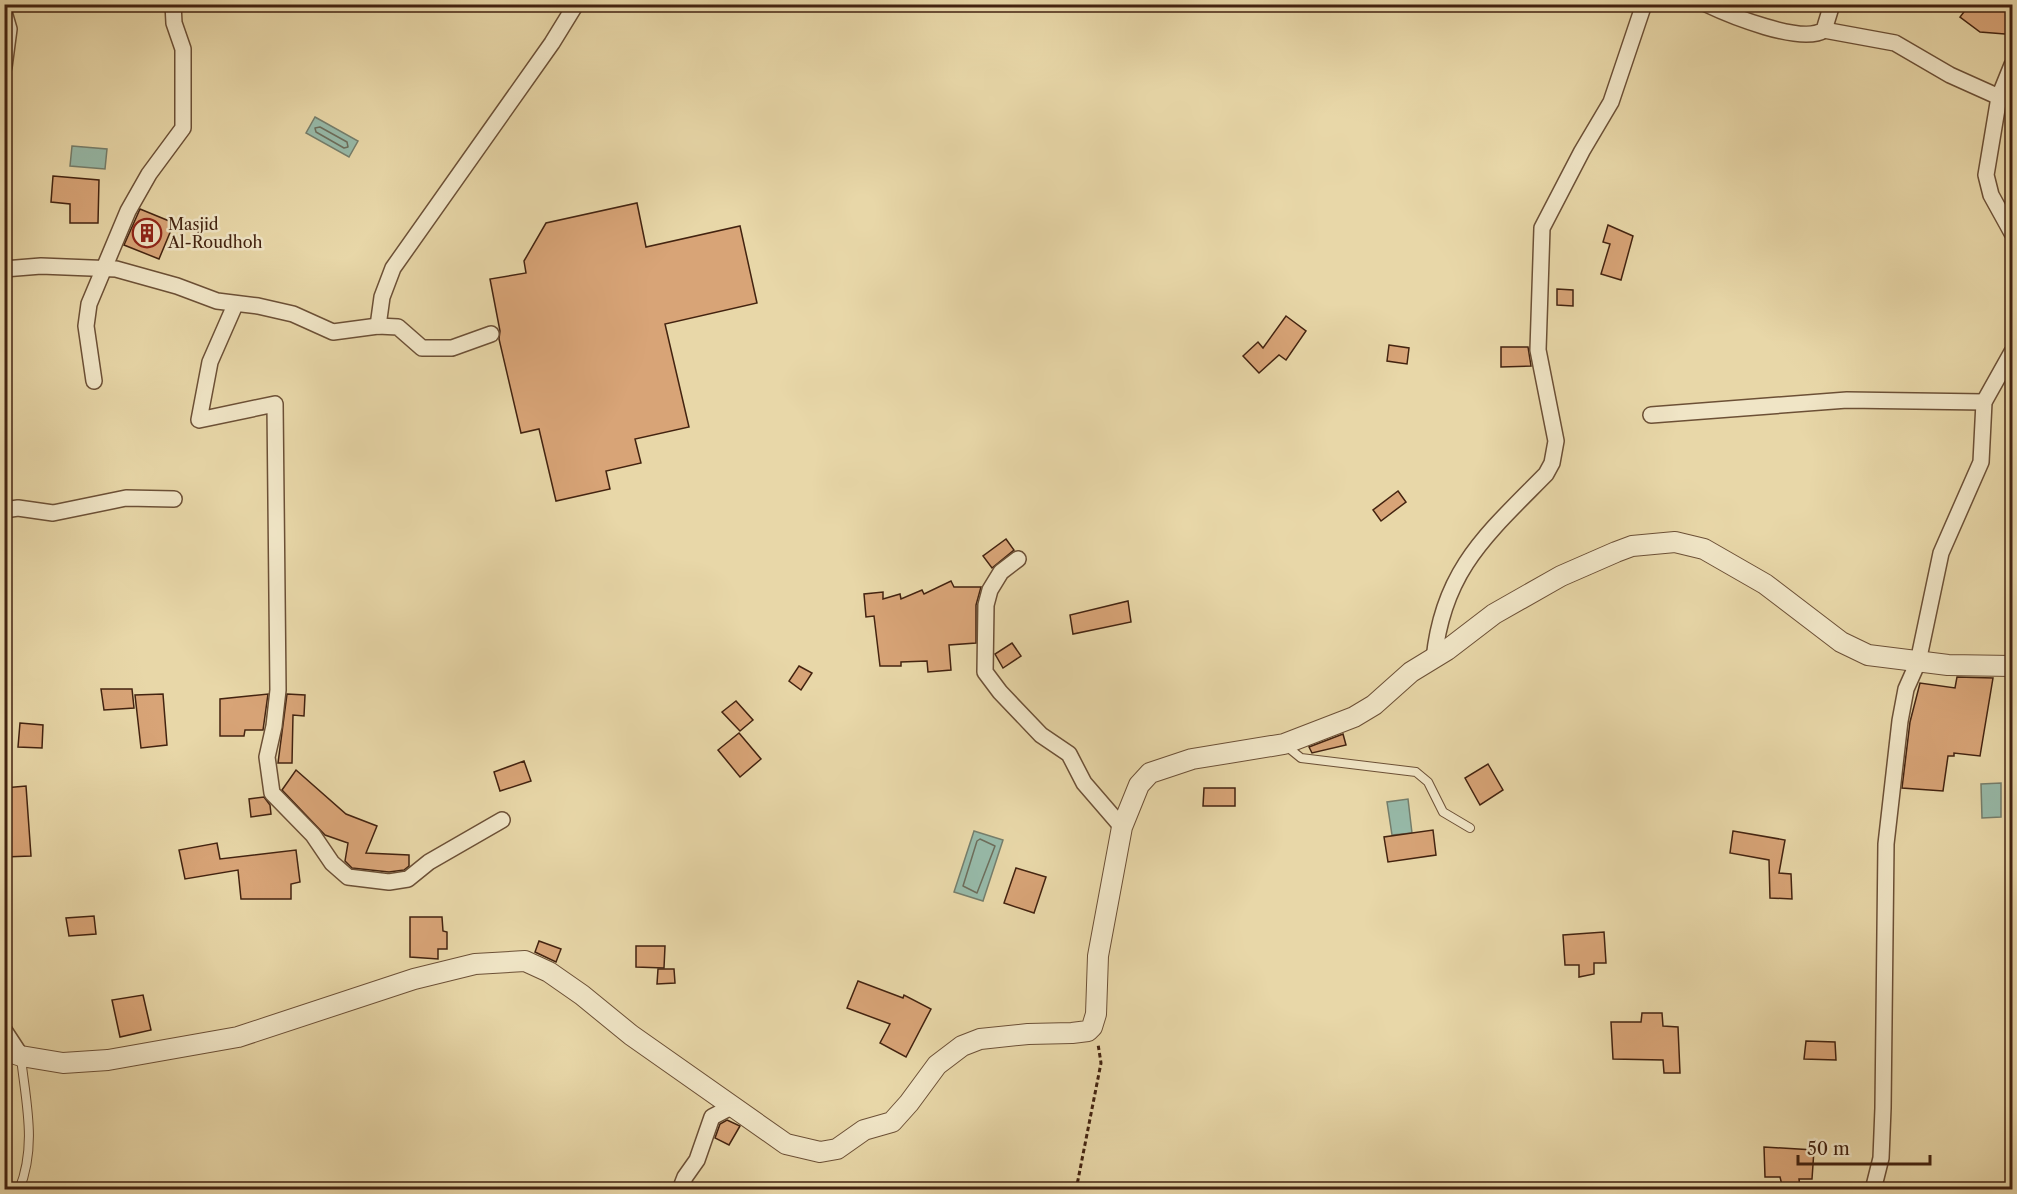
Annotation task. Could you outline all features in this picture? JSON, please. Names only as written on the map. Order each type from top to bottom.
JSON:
[{"type":"street","points":[[93,381],[86,326],[89,304],[102,268],[141,187],[183,128],[183,49],[174,23],[172,4]]},
{"type":"street","points":[[378,326],[382,297],[393,268],[552,43],[576,4]]},
{"type":"street","points":[[1434,658],[1441,614],[1462,567],[1546,474],[1552,463],[1555,430],[1538,351],[1542,228],[1582,151],[1611,102],[1644,4]]},
{"type":"street","points":[[1706,4],[1753,23],[1775,28],[1814,34],[1824,30],[1895,43],[1950,75],[1998,97]]},
{"type":"street","points":[[1824,30],[1832,4]]},
{"type":"street","points":[[4,12],[9,29],[4,67]]},
{"type":"street","points":[[2013,65],[1998,97],[1986,175],[1990,195],[2013,233]]},
{"type":"street","points":[[4,269],[41,266],[102,268],[134,272],[235,305],[258,306],[293,314],[333,332],[378,326],[398,327],[423,348],[452,348],[491,334]]},
{"type":"street","points":[[235,305],[210,362],[199,420],[275,404],[278,690],[274,726],[267,757],[272,793],[313,836],[332,863],[348,877],[389,882],[408,879],[429,862],[502,820]]},
{"type":"street","points":[[1873,1190],[1881,1158],[1883,1108],[1886,844],[1894,763],[1906,689],[1918,662],[1941,553],[1981,462],[1984,402],[2013,352]]},
{"type":"street","points":[[1651,415],[1847,400],[1984,402]]},
{"type":"street","points":[[4,510],[63,512],[126,498],[174,499]]},
{"type":"street","points":[[4,1030],[13,1053],[63,1063],[97,1060],[238,1037],[414,979],[475,964],[525,961],[549,972],[582,995],[631,1035],[786,1144],[820,1152],[837,1149],[864,1130],[892,1122],[937,1065],[962,1046],[980,1039],[1010,1035],[1072,1034],[1088,1030],[1095,1021],[1098,956],[1122,826],[1139,785],[1150,773],[1192,759],[1284,744],[1354,717],[1374,705],[1411,672],[1494,614],[1561,576],[1632,546],[1675,542],[1704,549],[1744,570],[1852,649],[1880,658],[1967,666],[2013,666]]},
{"type":"street","points":[[1018,559],[1001,572],[990,590],[986,605],[985,672],[1000,692],[1041,735],[1069,754],[1084,783],[1122,826]]},
{"type":"street","points":[[680,1190],[685,1177],[697,1160],[712,1117],[732,1107]]},
{"type":"lane","points":[[1284,744],[1301,758],[1416,772],[1428,782],[1443,812],[1470,828]]},
{"type":"lane","points":[[13,1053],[30,1132],[27,1163],[19,1190]]},
{"type":"path","points":[[1076,1190],[1101,1063],[1098,1039],[1088,1030]]},
{"type":"water","points":[[315,117],[358,141],[349,157],[306,133]]},
{"type":"water","points":[[72,146],[107,149],[105,169],[70,166]]},
{"type":"water","points":[[2001,783],[2001,817],[1982,818],[1981,784]]},
{"type":"water","points":[[1408,799],[1412,833],[1392,835],[1387,802]]},
{"type":"water","points":[[974,831],[1003,840],[983,901],[954,892]]},
{"type":"building","points":[[1970,4],[2005,4],[2013,18],[2013,30],[2005,34],[1980,32],[1960,17]]},
{"type":"building","points":[[53,176],[99,180],[98,223],[70,223],[70,204],[51,202]]},
{"type":"building","points":[[637,203],[646,247],[740,226],[757,303],[665,324],[689,427],[635,439],[641,463],[606,471],[610,489],[556,501],[539,429],[521,433],[499,339],[500,331],[490,279],[526,273],[524,261],[546,223]]},
{"type":"building","name":"Masjid Al-Roudhoh","points":[[140,209],[174,223],[159,259],[124,245]]},
{"type":"building","points":[[1608,225],[1633,236],[1621,280],[1601,274],[1610,244],[1603,242]]},
{"type":"building","points":[[1557,289],[1573,290],[1573,306],[1557,305]]},
{"type":"building","points":[[1286,316],[1306,331],[1286,360],[1279,355],[1259,373],[1243,356],[1258,342],[1263,348]]},
{"type":"building","points":[[1389,345],[1409,348],[1407,364],[1387,361]]},
{"type":"building","points":[[1501,347],[1528,347],[1531,366],[1501,367]]},
{"type":"building","points":[[1398,491],[1406,502],[1381,521],[1373,510]]},
{"type":"building","points":[[1006,539],[1014,550],[992,568],[983,556]]},
{"type":"building","points":[[951,581],[954,587],[981,587],[976,605],[976,643],[949,645],[951,670],[928,672],[927,661],[901,662],[901,666],[880,666],[874,616],[866,617],[864,594],[883,592],[883,599],[900,594],[901,599],[922,590],[924,594]]},
{"type":"building","points":[[1128,601],[1131,622],[1073,634],[1070,615]]},
{"type":"building","points":[[1012,643],[1021,656],[1003,668],[995,654]]},
{"type":"building","points":[[799,666],[812,673],[801,690],[789,681]]},
{"type":"building","points":[[1957,677],[1993,678],[1980,756],[1954,753],[1954,756],[1948,756],[1943,791],[1902,788],[1910,722],[1920,683],[1955,688]]},
{"type":"building","points":[[101,689],[132,689],[134,708],[104,710]]},
{"type":"building","points":[[163,694],[167,745],[141,748],[135,695]]},
{"type":"building","points":[[268,694],[263,730],[245,730],[244,736],[220,736],[220,699]]},
{"type":"building","points":[[287,694],[305,695],[304,716],[293,715],[292,763],[278,763]]},
{"type":"building","points":[[736,701],[753,720],[740,731],[722,712]]},
{"type":"building","points":[[20,723],[43,725],[42,748],[18,747]]},
{"type":"building","points":[[739,733],[761,759],[740,777],[718,750]]},
{"type":"building","points":[[1343,734],[1346,745],[1312,753],[1309,747]]},
{"type":"building","points":[[524,761],[531,781],[500,791],[494,772]]},
{"type":"building","points":[[1488,764],[1503,790],[1480,805],[1465,778]]},
{"type":"building","points":[[296,770],[346,814],[377,826],[366,853],[409,855],[409,866],[404,870],[389,872],[352,868],[345,861],[348,843],[325,835],[282,790]]},
{"type":"building","points":[[26,786],[31,856],[4,857],[4,788]]},
{"type":"building","points":[[1204,788],[1235,788],[1235,806],[1203,806]]},
{"type":"building","points":[[264,797],[270,805],[271,814],[251,817],[249,799]]},
{"type":"building","points":[[1433,830],[1436,855],[1388,862],[1384,837]]},
{"type":"building","points":[[1733,831],[1785,840],[1779,873],[1791,874],[1792,899],[1770,898],[1769,860],[1730,853]]},
{"type":"building","points":[[217,843],[220,859],[296,850],[300,882],[291,884],[291,899],[241,899],[238,870],[185,879],[179,850]]},
{"type":"building","points":[[1016,868],[1046,877],[1034,913],[1004,903]]},
{"type":"building","points":[[94,916],[96,934],[69,936],[66,918]]},
{"type":"building","points":[[410,917],[442,917],[443,931],[447,932],[447,949],[438,949],[438,959],[410,957]]},
{"type":"building","points":[[1604,932],[1606,963],[1594,963],[1594,974],[1579,977],[1579,965],[1565,965],[1563,935]]},
{"type":"building","points":[[539,941],[561,949],[556,962],[535,952]]},
{"type":"building","points":[[636,946],[665,946],[664,968],[636,967]]},
{"type":"building","points":[[658,969],[674,969],[675,983],[657,984]]},
{"type":"building","points":[[858,981],[903,998],[904,995],[931,1009],[906,1057],[880,1043],[890,1024],[847,1008]]},
{"type":"building","points":[[143,995],[151,1030],[120,1037],[112,1000]]},
{"type":"building","points":[[1642,1013],[1662,1013],[1663,1026],[1678,1027],[1680,1073],[1664,1073],[1663,1060],[1613,1059],[1611,1022],[1641,1022]]},
{"type":"building","points":[[1806,1041],[1835,1042],[1836,1060],[1804,1059]]},
{"type":"building","points":[[727,1120],[740,1126],[729,1145],[715,1138],[720,1124]]},
{"type":"building","points":[[1764,1147],[1814,1150],[1812,1179],[1799,1179],[1800,1187],[1782,1185],[1780,1177],[1765,1177]]},
{"type":"place","name":"Masjid Al-Roudhoh","points":[[147,233]]}]
